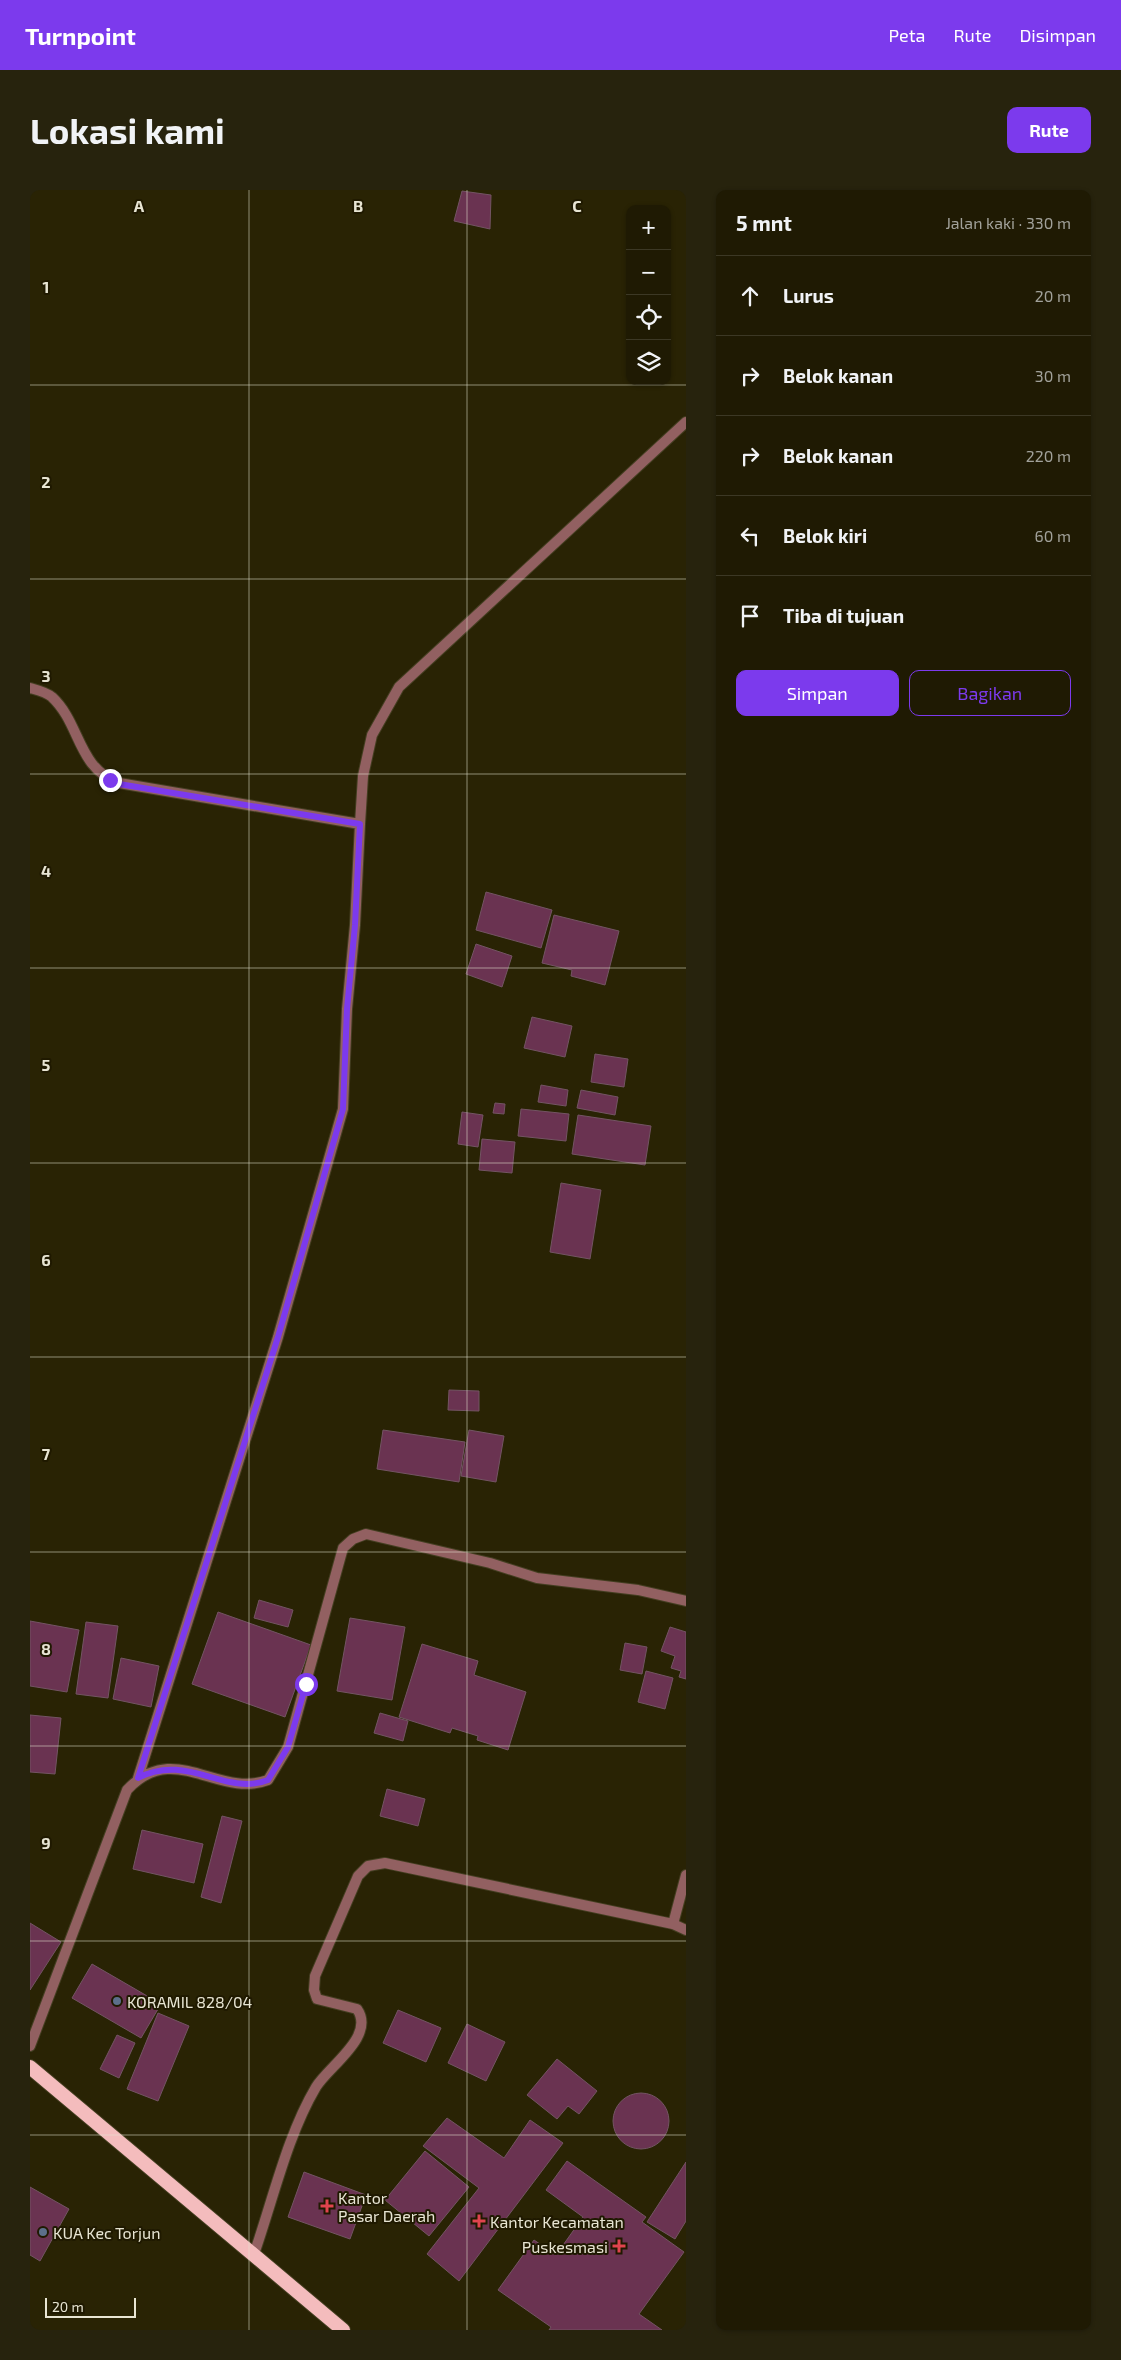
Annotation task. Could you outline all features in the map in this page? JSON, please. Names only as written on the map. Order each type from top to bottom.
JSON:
[{"type":"highway","points":[[30,2067],[343,2330]]},
{"type":"street","points":[[138,1778],[278,1337],[343,1109],[347,1009],[355,925],[363,776],[372,735],[399,687],[686,422]]},
{"type":"street","points":[[30,688],[52,697],[65,715],[91,764],[110,780],[119,784],[360,824]]},
{"type":"street","points":[[30,2046],[127,1790],[138,1778],[153,1770],[172,1769],[247,1785],[268,1780],[288,1747],[343,1548],[353,1539],[366,1534],[490,1564],[537,1578],[638,1590],[686,1601]]},
{"type":"street","points":[[254,2254],[303,2110],[323,2076],[349,2051],[359,2035],[361,2017],[357,2009],[317,1999],[314,1990],[315,1976],[358,1876],[368,1866],[384,1862],[673,1924],[686,1930]]},
{"type":"street","points":[[673,1924],[686,1875]]},
{"type":"building","points":[[462,191],[491,195],[490,229],[454,221]]},
{"type":"building","points":[[486,892],[552,910],[541,948],[476,930]]},
{"type":"building","points":[[554,915],[619,931],[605,985],[571,976],[572,970],[542,963]]},
{"type":"building","points":[[476,944],[512,956],[502,987],[466,974]]},
{"type":"building","points":[[532,1017],[572,1026],[565,1057],[524,1048]]},
{"type":"building","points":[[595,1054],[628,1059],[624,1087],[591,1082]]},
{"type":"building","points":[[541,1085],[568,1090],[566,1106],[538,1102]]},
{"type":"building","points":[[581,1090],[618,1097],[615,1115],[577,1108]]},
{"type":"building","points":[[495,1103],[505,1104],[504,1114],[493,1113]]},
{"type":"building","points":[[521,1109],[569,1114],[566,1141],[518,1136]]},
{"type":"building","points":[[462,1112],[483,1115],[478,1147],[458,1144]]},
{"type":"building","points":[[578,1115],[651,1126],[645,1165],[572,1154]]},
{"type":"building","points":[[482,1139],[515,1142],[512,1173],[479,1170]]},
{"type":"building","points":[[561,1183],[601,1190],[590,1259],[550,1252]]},
{"type":"building","points":[[449,1390],[479,1391],[479,1411],[448,1410]]},
{"type":"building","points":[[383,1430],[465,1442],[459,1482],[377,1469]]},
{"type":"building","points":[[469,1430],[504,1436],[496,1482],[461,1476]]},
{"type":"building","points":[[259,1600],[293,1610],[288,1627],[254,1618]]},
{"type":"building","points":[[218,1612],[311,1645],[285,1717],[192,1684]]},
{"type":"building","points":[[350,1618],[405,1627],[392,1700],[337,1691]]},
{"type":"building","points":[[30,1621],[79,1630],[67,1692],[30,1686]]},
{"type":"building","points":[[86,1622],[118,1626],[108,1698],[76,1694]]},
{"type":"building","points":[[670,1627],[686,1632],[686,1679],[679,1677],[681,1671],[671,1668],[675,1656],[661,1651]]},
{"type":"building","points":[[625,1643],[647,1647],[642,1674],[620,1670]]},
{"type":"building","points":[[422,1644],[478,1661],[474,1675],[526,1692],[508,1750],[477,1740],[478,1736],[452,1728],[450,1733],[399,1717]]},
{"type":"building","points":[[121,1658],[159,1666],[151,1707],[113,1699]]},
{"type":"building","points":[[646,1671],[673,1678],[665,1709],[638,1702]]},
{"type":"building","points":[[380,1713],[408,1721],[403,1741],[374,1733]]},
{"type":"building","points":[[30,1715],[61,1718],[55,1774],[30,1772]]},
{"type":"building","points":[[387,1789],[425,1799],[418,1826],[380,1816]]},
{"type":"building","points":[[222,1816],[242,1821],[221,1903],[201,1897]]},
{"type":"building","points":[[142,1830],[203,1844],[194,1883],[133,1869]]},
{"type":"building","points":[[30,1923],[61,1942],[30,1990]]},
{"type":"building","name":"KORAMIL 828/04","points":[[92,1964],[161,2004],[141,2038],[72,1998]]},
{"type":"building","points":[[398,2010],[441,2028],[426,2062],[383,2043]]},
{"type":"building","points":[[158,2013],[189,2026],[158,2101],[127,2089]]},
{"type":"building","points":[[467,2024],[505,2042],[486,2081],[448,2063]]},
{"type":"building","points":[[117,2035],[135,2043],[119,2078],[100,2069]]},
{"type":"building","points":[[557,2059],[597,2091],[579,2114],[568,2106],[557,2119],[527,2095]]},
{"type":"building","points":[[641,2093],[652,2095],[661,2101],[667,2110],[669,2121],[667,2132],[661,2141],[652,2147],[641,2149],[630,2147],[621,2141],[615,2132],[613,2121],[615,2110],[621,2101],[630,2095]]},
{"type":"building","name":"Kantor Kecamatan","points":[[447,2118],[504,2158],[530,2120],[563,2143],[459,2281],[427,2254],[479,2188],[423,2146]]},
{"type":"building","name":"Kantor Kecamatan","points":[[425,2151],[469,2187],[429,2236],[385,2200]]},
{"type":"building","name":"Puskesmasi","points":[[567,2161],[646,2217],[642,2222],[684,2252],[639,2314],[662,2330],[549,2330],[551,2327],[498,2290],[534,2240],[556,2255],[583,2217],[546,2190]]},
{"type":"building","points":[[686,2162],[686,2221],[675,2239],[647,2222]]},
{"type":"building","name":"Kantor Pasar Daerah","points":[[304,2172],[366,2195],[350,2239],[288,2217]]},
{"type":"building","name":"KUA Kec Torjun","points":[[30,2187],[69,2209],[40,2261],[30,2255]]},
{"type":"place","name":"KORAMIL 828/04","points":[[117,2001]]},
{"type":"place","name":"Kantor Pasar Daerah","points":[[327,2206]]},
{"type":"place","name":"Kantor Kecamatan","points":[[479,2221]]},
{"type":"place","name":"KUA Kec Torjun","points":[[43,2232]]},
{"type":"place","name":"Puskesmasi","points":[[619,2246]]},
{"type":"route","points":[[110,780],[119,784],[360,824],[355,925],[347,1009],[343,1109],[278,1337],[138,1778],[153,1770],[172,1769],[247,1785],[268,1780],[288,1747],[306,1684]]}]
